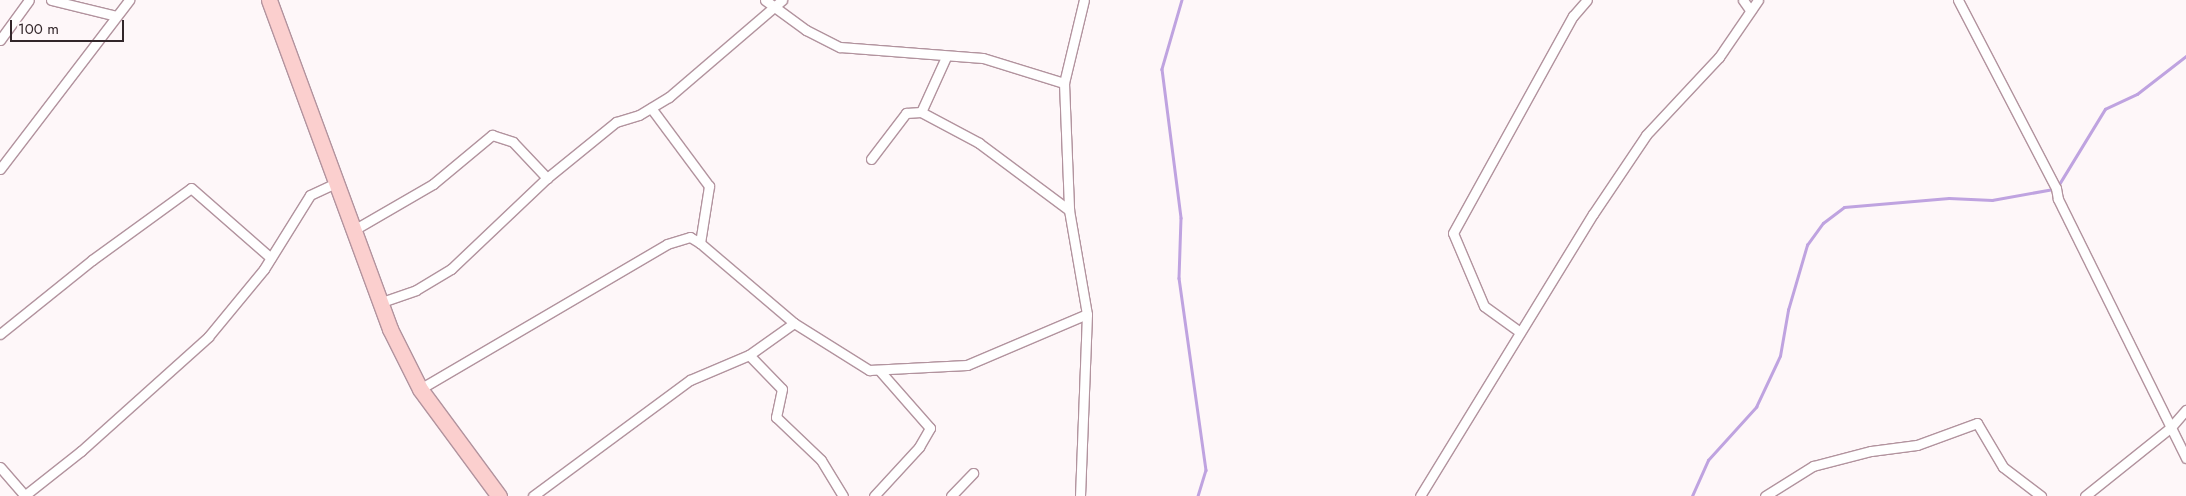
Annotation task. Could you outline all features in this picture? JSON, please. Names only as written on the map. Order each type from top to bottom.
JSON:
[{"type":"highway","points":[[269,0],[286,38],[379,303],[420,389],[499,496]]},
{"type":"highway","points":[[277,0],[286,38]]},
{"type":"street","points":[[0,40],[29,0]]},
{"type":"street","points":[[51,0],[116,16]]},
{"type":"street","points":[[0,169],[129,0]]},
{"type":"street","points":[[765,0],[775,9],[840,47],[946,57],[983,58],[1064,83]]},
{"type":"street","points":[[379,303],[416,290],[451,269],[547,178],[616,122],[651,108],[711,65],[775,9],[782,0]]},
{"type":"street","points":[[1080,496],[1087,314],[1069,210],[1064,83],[1084,0]]},
{"type":"street","points":[[1520,332],[1484,306],[1453,233],[1573,16],[1586,0]]},
{"type":"street","points":[[1743,0],[1750,10]]},
{"type":"street","points":[[1420,496],[1520,332],[1646,134],[1719,57],[1758,0]]},
{"type":"street","points":[[1958,0],[2056,188],[2058,199],[2186,458]]},
{"type":"street","points":[[921,112],[946,57]]},
{"type":"street","points":[[651,108],[709,186],[700,243]]},
{"type":"street","points":[[871,159],[906,113],[921,112],[979,144],[1069,210]]},
{"type":"street","points":[[352,230],[433,184],[492,135],[513,142],[547,178]]},
{"type":"street","points":[[0,467],[25,496],[81,451],[208,337],[271,258],[310,195],[336,183]]},
{"type":"street","points":[[0,334],[92,260],[191,188],[271,258]]},
{"type":"street","points":[[420,389],[667,244],[690,237],[700,243],[794,323],[861,366],[880,370],[966,365],[1087,314]]},
{"type":"street","points":[[533,496],[690,380],[749,355],[794,323]]},
{"type":"street","points":[[749,355],[782,389],[776,416],[821,460],[843,496]]},
{"type":"street","points":[[874,496],[919,447],[930,428],[880,370]]},
{"type":"street","points":[[2085,496],[2171,426],[2186,410]]},
{"type":"street","points":[[1765,496],[1813,466],[1871,451],[1917,445],[1977,423],[2003,467],[2041,496]]},
{"type":"street","points":[[951,496],[973,473]]},
{"type":"waterway","points":[[1182,0],[1162,69],[1181,218],[1179,278],[1206,470],[1198,496]]},
{"type":"waterway","points":[[2058,186],[2105,109],[2137,94],[2186,56]]},
{"type":"waterway","points":[[1692,496],[1708,460],[1756,407],[1780,356],[1788,310],[1807,245],[1823,223],[1844,207],[1949,198],[1992,200],[2053,189]]}]
